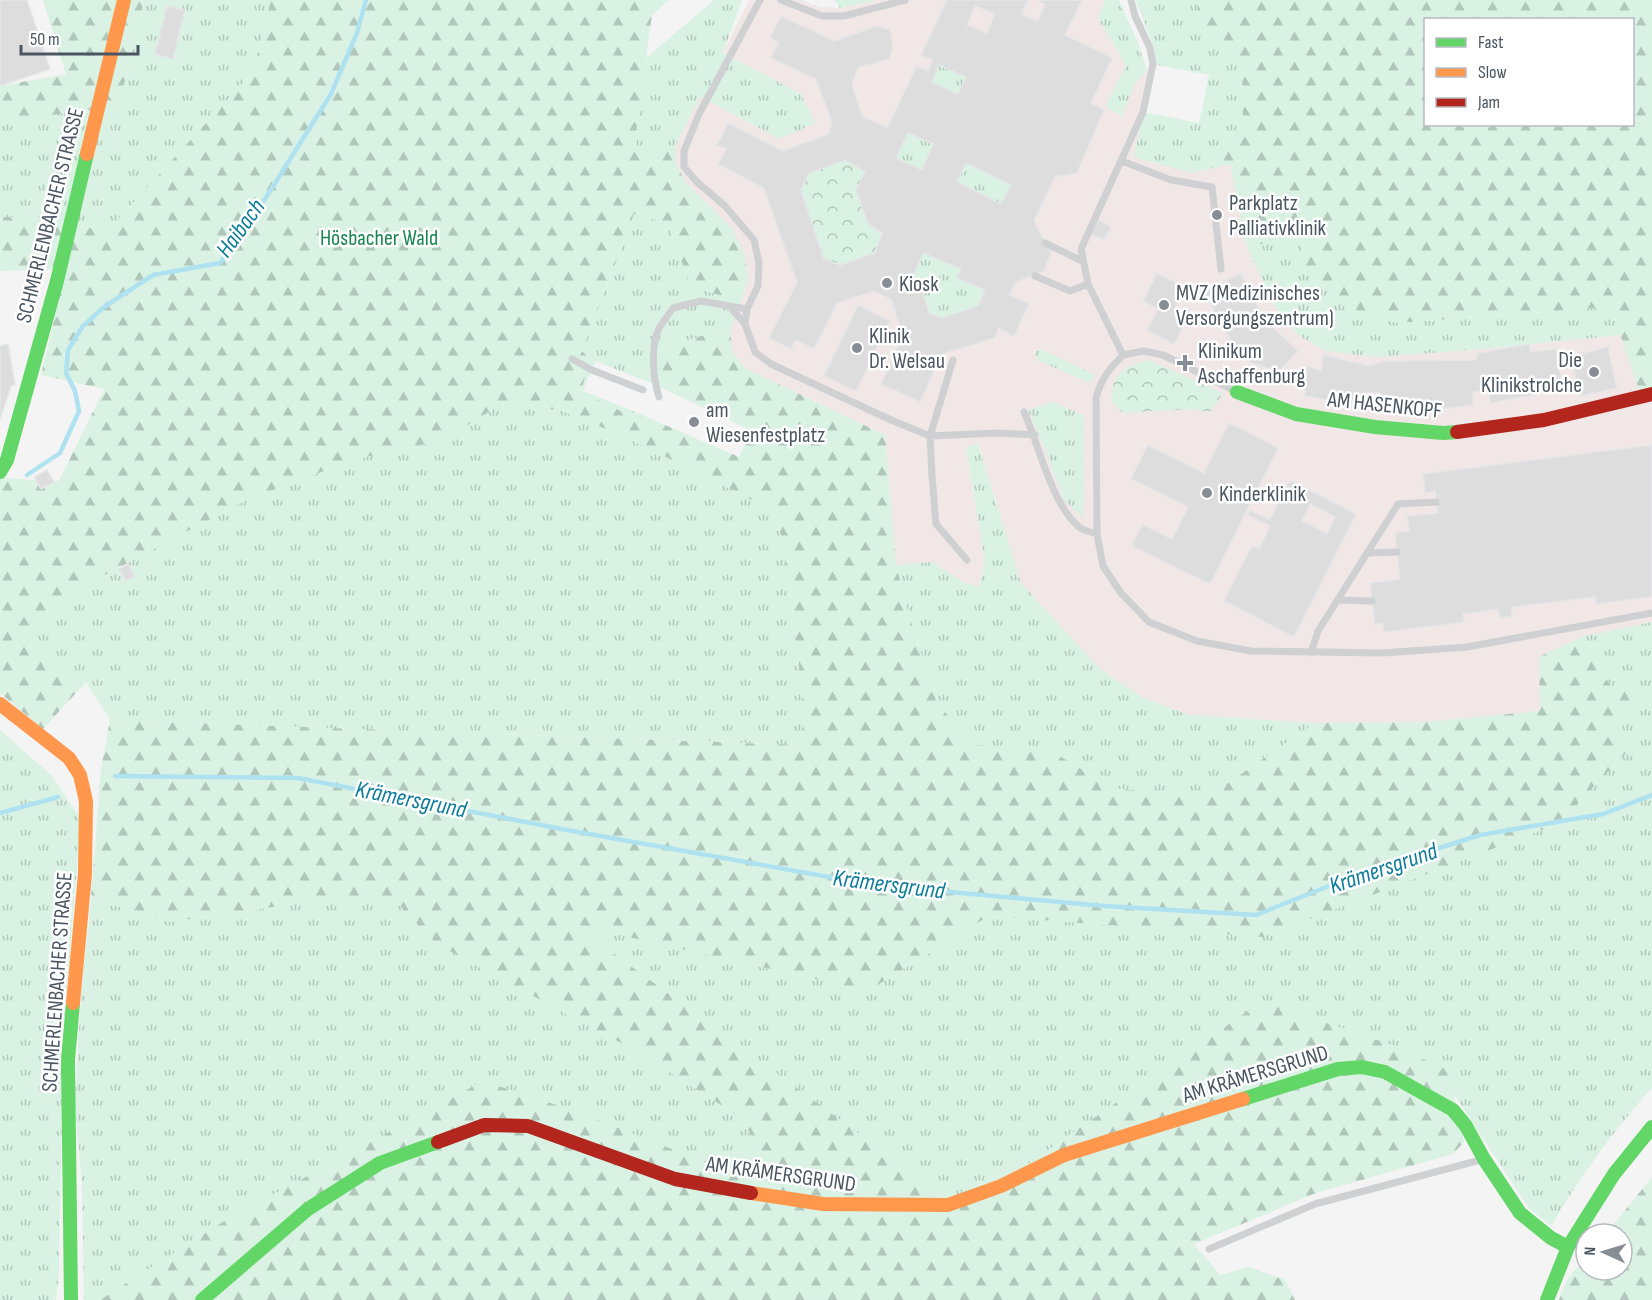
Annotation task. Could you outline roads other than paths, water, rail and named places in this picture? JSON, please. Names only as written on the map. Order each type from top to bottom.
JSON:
[{"type":"street","name":"SCHMERLENBACHER STRASSE","points":[[2,463],[26,393],[57,281],[124,0]]},
{"type":"street","name":"AM HASENKOPF","points":[[1237,392],[1296,414],[1375,427],[1443,433],[1544,420],[1652,394]]},
{"type":"street","name":"SCHMERLENBACHER STRASSE","points":[[0,704],[69,758],[80,775],[86,801],[85,874],[68,1060],[71,1300]]},
{"type":"street","name":"AM KRÄMERSGRUND","points":[[202,1300],[308,1209],[380,1163],[484,1125],[528,1126],[675,1179],[744,1192],[823,1204],[948,1206],[1001,1186],[1064,1155],[1128,1133],[1338,1069],[1362,1067],[1385,1072],[1453,1110],[1466,1126],[1484,1159],[1520,1213],[1551,1238],[1568,1247]]},
{"type":"street","points":[[1547,1300],[1568,1247],[1614,1174],[1652,1127]]},
{"type":"lane","points":[[745,324],[747,309],[758,286],[759,263],[754,240],[725,206],[697,182],[684,167],[684,151],[699,114],[760,0]]},
{"type":"lane","points":[[781,0],[822,16],[844,16],[905,0]]},
{"type":"lane","points":[[1131,0],[1153,64],[1143,112],[1081,249],[1088,284],[1123,355],[1107,371],[1100,383],[1096,398],[1097,534],[1103,566],[1121,593],[1149,622],[1197,641],[1251,651],[1383,653],[1467,647],[1652,614]]},
{"type":"lane","points":[[1122,161],[1171,180],[1212,187],[1221,269]]},
{"type":"lane","points":[[1045,243],[1082,261]]},
{"type":"lane","points":[[1035,276],[1070,291],[1088,284]]},
{"type":"lane","points":[[659,397],[654,356],[657,331],[673,308],[701,301],[747,309]]},
{"type":"lane","points":[[729,306],[745,324],[755,352],[771,364],[891,420],[930,436],[997,433],[1035,435]]},
{"type":"lane","name":"AM HASENKOPF","points":[[1123,355],[1144,351],[1163,355],[1237,392]]},
{"type":"lane","points":[[572,359],[592,370],[644,390]]},
{"type":"lane","points":[[953,360],[930,436],[936,524],[967,560]]},
{"type":"lane","points":[[1024,412],[1035,435],[1059,504],[1081,529],[1097,534]]},
{"type":"lane","points":[[1311,652],[1318,631],[1398,504],[1436,502]]},
{"type":"lane","points":[[1368,553],[1397,552]]},
{"type":"lane","points":[[1338,600],[1372,601]]},
{"type":"lane","points":[[1209,1249],[1315,1204],[1484,1159]]},
{"type":"waterway","name":"Haibach","points":[[27,475],[60,453],[79,411],[75,391],[66,373],[68,350],[83,326],[104,307],[153,275],[220,263],[265,199],[331,94],[357,33],[366,0]]},
{"type":"waterway","name":"Krämersgrund","points":[[115,776],[298,778],[567,830],[874,885],[1104,906],[1256,915],[1364,872],[1480,835],[1603,814],[1652,795]]},
{"type":"waterway","name":"Krämersgrund","points":[[0,813],[58,797]]},
{"type":"place","name":"Parkplatz Palliativklinik","points":[[1217,215]]},
{"type":"place","name":"Kiosk","points":[[887,283]]},
{"type":"place","name":"MVZ (Medizinisches Versorgungszentrum)","points":[[1164,305]]},
{"type":"place","name":"Klinik Dr. Welsau","points":[[857,348]]},
{"type":"place","name":"Klinikum Aschaffenburg","points":[[1185,363]]},
{"type":"place","name":"Die Klinikstrolche","points":[[1594,372]]},
{"type":"place","name":"am Wiesenfestplatz","points":[[694,422]]},
{"type":"place","name":"Kinderklinik","points":[[1207,493]]},
{"type":"park label","name":"Hösbacher Wald","points":[[379,237]]}]
